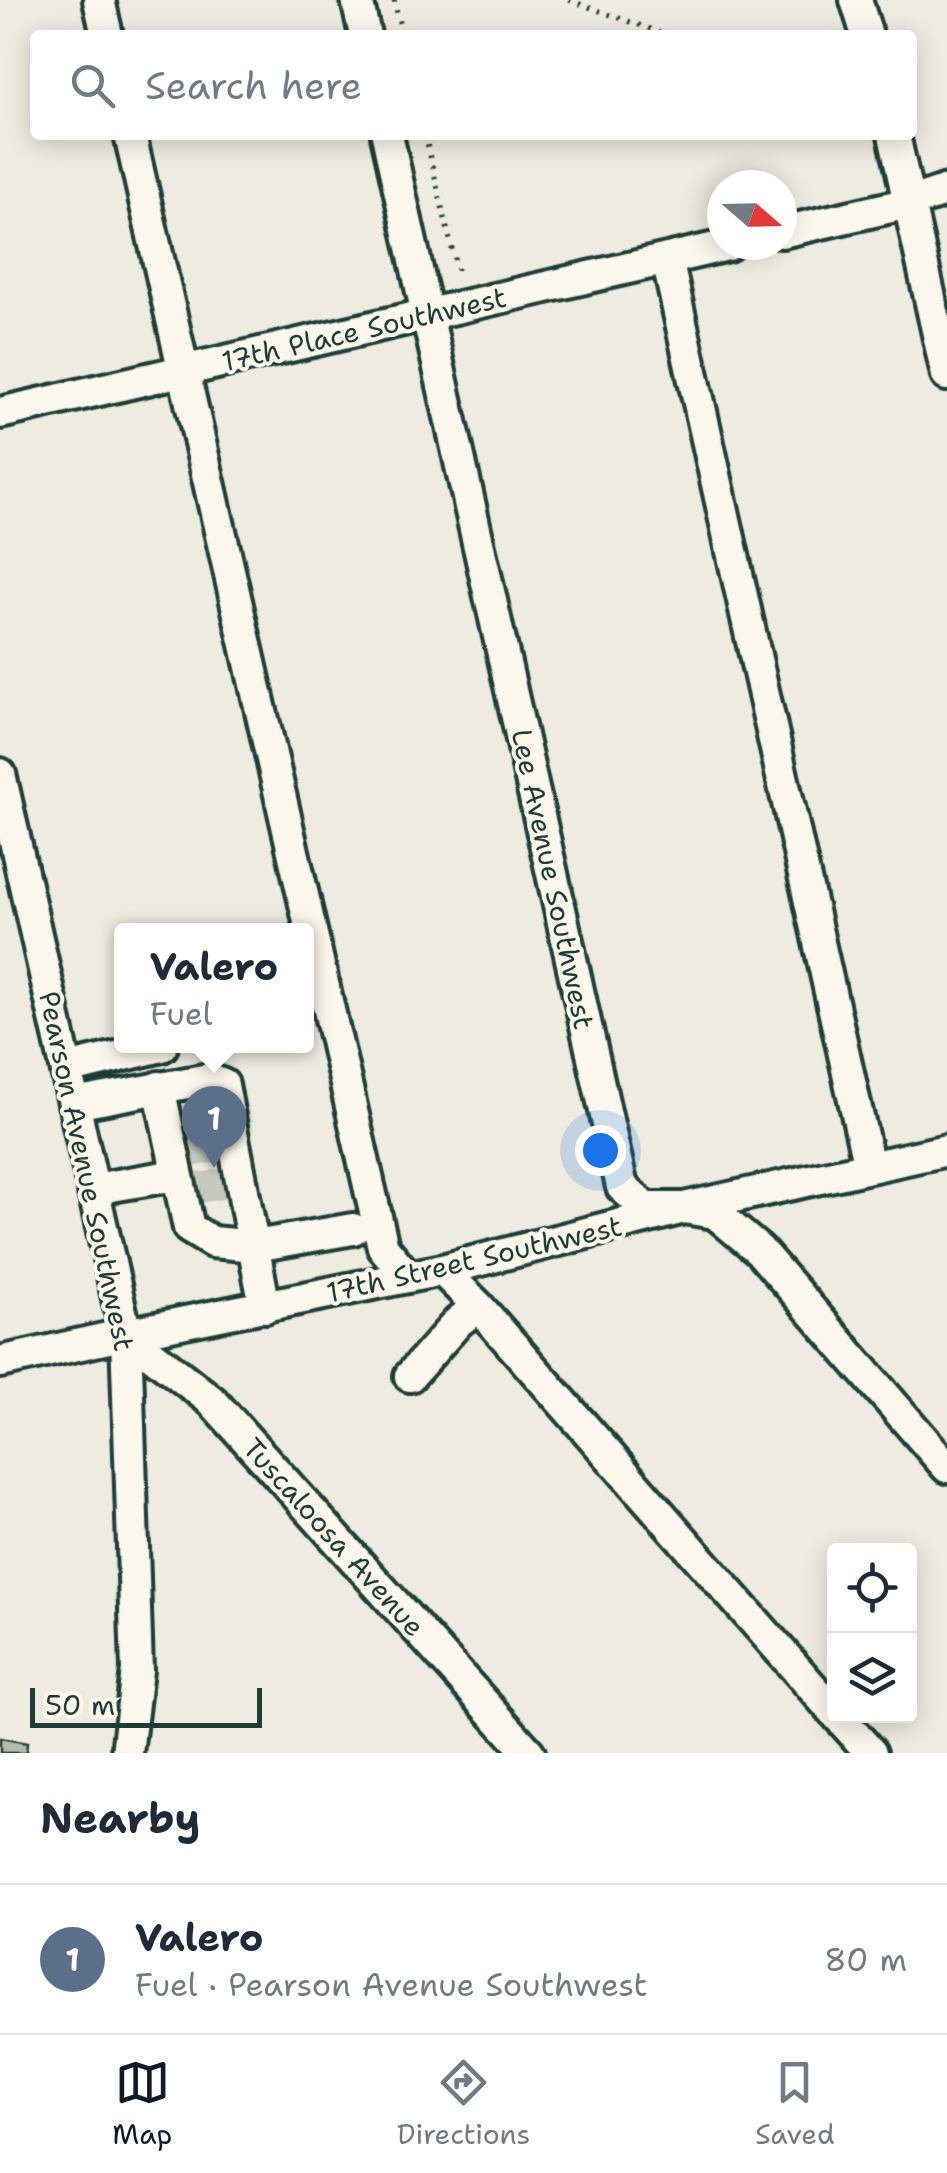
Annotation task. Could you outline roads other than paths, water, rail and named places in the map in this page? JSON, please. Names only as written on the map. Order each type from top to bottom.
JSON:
[{"type":"street","points":[[99,0],[106,30]]},
{"type":"street","points":[[357,0],[364,30]]},
{"type":"street","points":[[856,0],[865,30]]},
{"type":"street","points":[[131,140],[184,371],[299,923]]},
{"type":"street","name":"Lee Avenue Southwest","points":[[389,140],[622,1187],[646,1208],[715,1213],[759,1250],[947,1467]]},
{"type":"street","points":[[895,140],[947,376]]},
{"type":"street","points":[[797,229],[909,203],[947,190]]},
{"type":"street","name":"17th Place Southwest","points":[[0,413],[707,250]]},
{"type":"street","points":[[667,259],[869,1167]]},
{"type":"street","name":"Pearson Avenue Southwest","points":[[0,774],[126,1334],[138,1670],[126,1753]]},
{"type":"street","points":[[317,1008],[384,1247],[408,1277]]},
{"type":"street","points":[[66,1068],[131,1053]]},
{"type":"street","points":[[74,1104],[209,1079],[223,1085],[230,1144],[255,1246],[265,1307]]},
{"type":"street","points":[[159,1087],[184,1172],[189,1228],[212,1242],[255,1246],[353,1229]]},
{"type":"street","name":"17th Street Southwest","points":[[0,1362],[442,1270],[684,1208],[947,1150]]},
{"type":"street","points":[[94,1189],[184,1172]]},
{"type":"street","points":[[442,1270],[478,1306],[827,1704]]},
{"type":"street","points":[[410,1376],[458,1322],[478,1306]]},
{"type":"street","name":"Tuscaloosa Avenue","points":[[126,1334],[213,1402],[528,1753]]},
{"type":"street","points":[[844,1723],[870,1753]]},
{"type":"tunnel","points":[[191,1152],[226,1145]]},
{"type":"tunnel","points":[[199,1188],[233,1182]]},
{"type":"place","name":"Valero","points":[[214,1168]]}]
